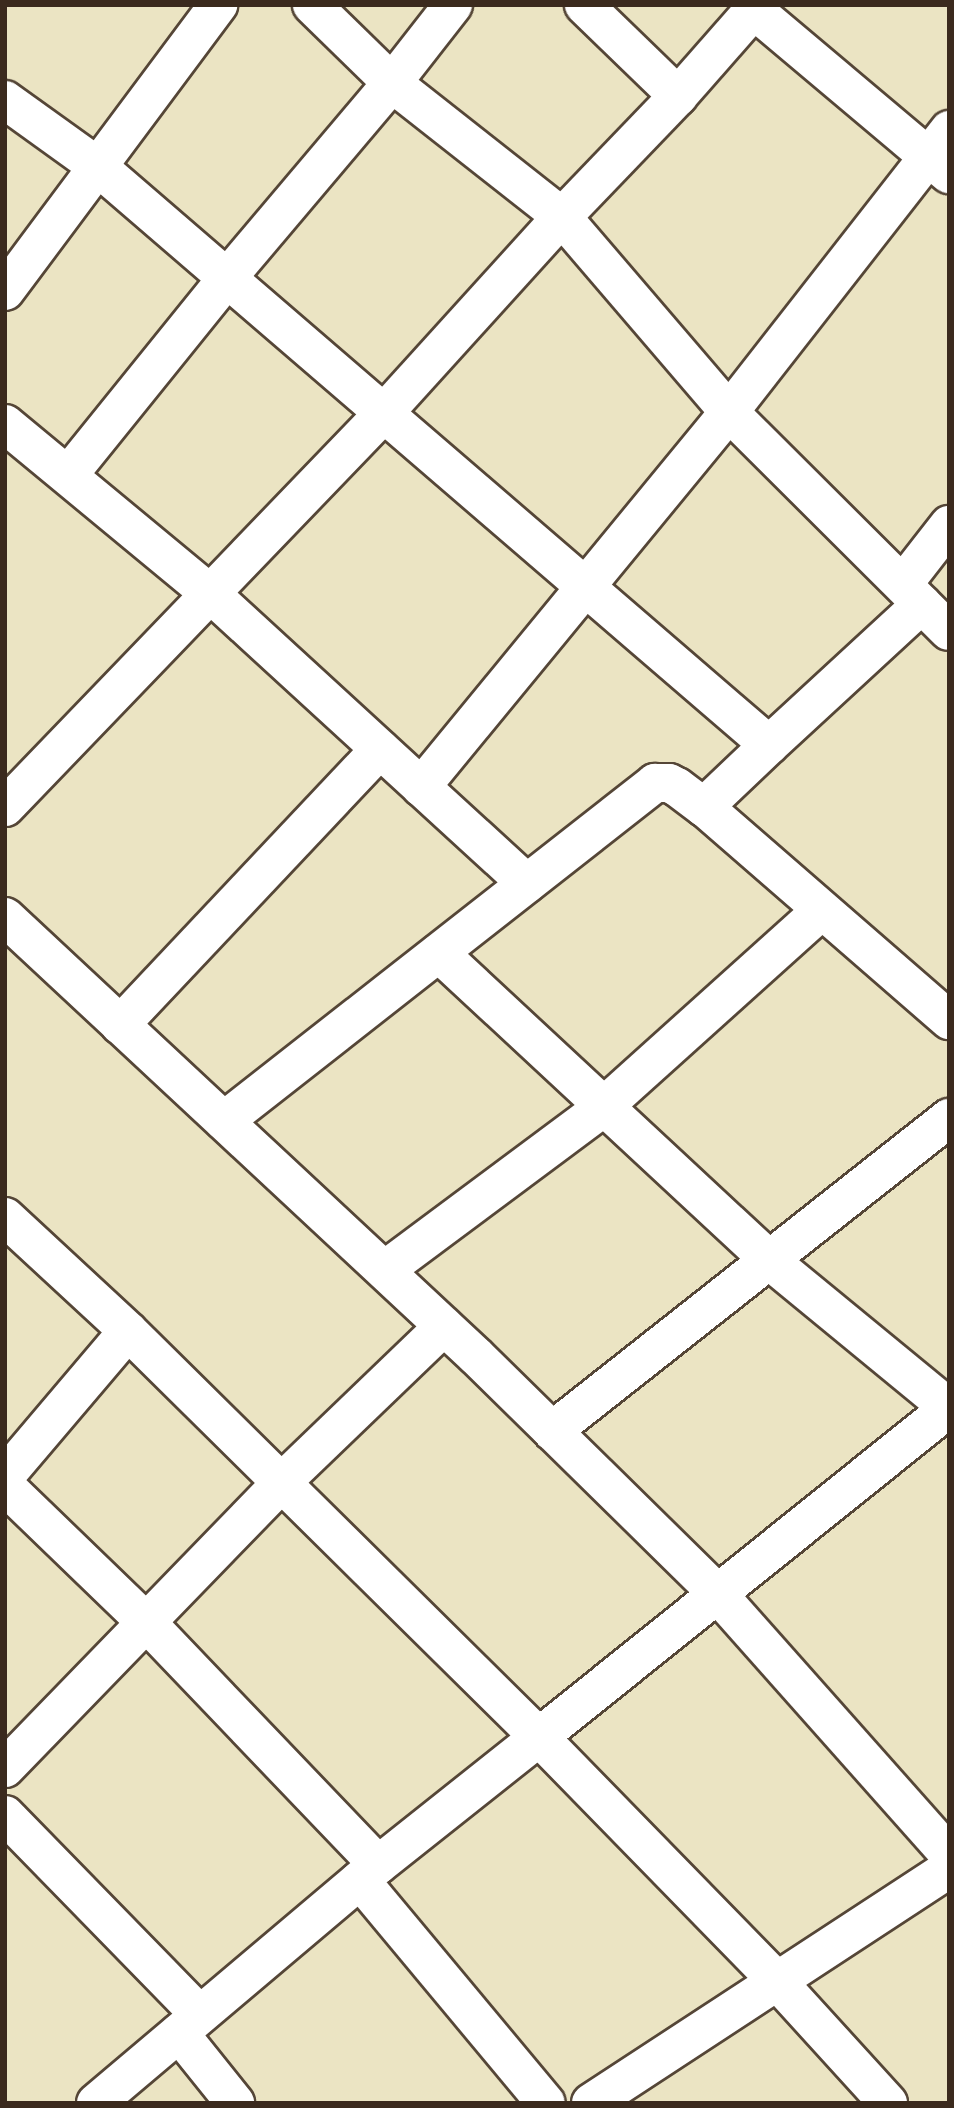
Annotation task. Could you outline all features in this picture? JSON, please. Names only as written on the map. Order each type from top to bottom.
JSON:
[{"type":"street","points":[[5,292],[218,5]]},
{"type":"street","points":[[312,5],[393,83],[562,217],[729,412],[949,631]]},
{"type":"street","points":[[69,474],[228,278],[393,83],[453,5]]},
{"type":"street","points":[[584,5],[678,96]]},
{"type":"street","points":[[5,807],[212,595],[562,217],[678,96],[756,8],[942,154],[421,787]]},
{"type":"street","points":[[5,100],[97,166],[769,745]]},
{"type":"street","points":[[7,429],[69,474],[212,595],[527,884]]},
{"type":"street","points":[[704,807],[769,745],[913,594],[949,525]]},
{"type":"street","points":[[120,1025],[380,749]]},
{"type":"street","points":[[224,1121],[655,783],[669,783],[704,807],[949,1020]]},
{"type":"street","points":[[385,1270],[602,1108],[821,911]]},
{"type":"street","points":[[5,917],[444,1326],[716,1592],[949,1854]]},
{"type":"street","points":[[96,2103],[369,1873],[716,1592],[949,1408],[769,1260],[602,1108],[439,953]]},
{"type":"street","points":[[552,1431],[949,1118]]},
{"type":"street","points":[[5,1217],[128,1331],[539,1737],[777,1981],[888,2103]]},
{"type":"street","points":[[5,1768],[148,1624],[281,1483],[444,1326]]},
{"type":"street","points":[[5,1476],[128,1331]]},
{"type":"street","points":[[5,1486],[148,1624],[369,1873],[546,2103]]},
{"type":"street","points":[[5,1815],[190,2024],[235,2103]]},
{"type":"street","points":[[591,2103],[949,1869]]}]
